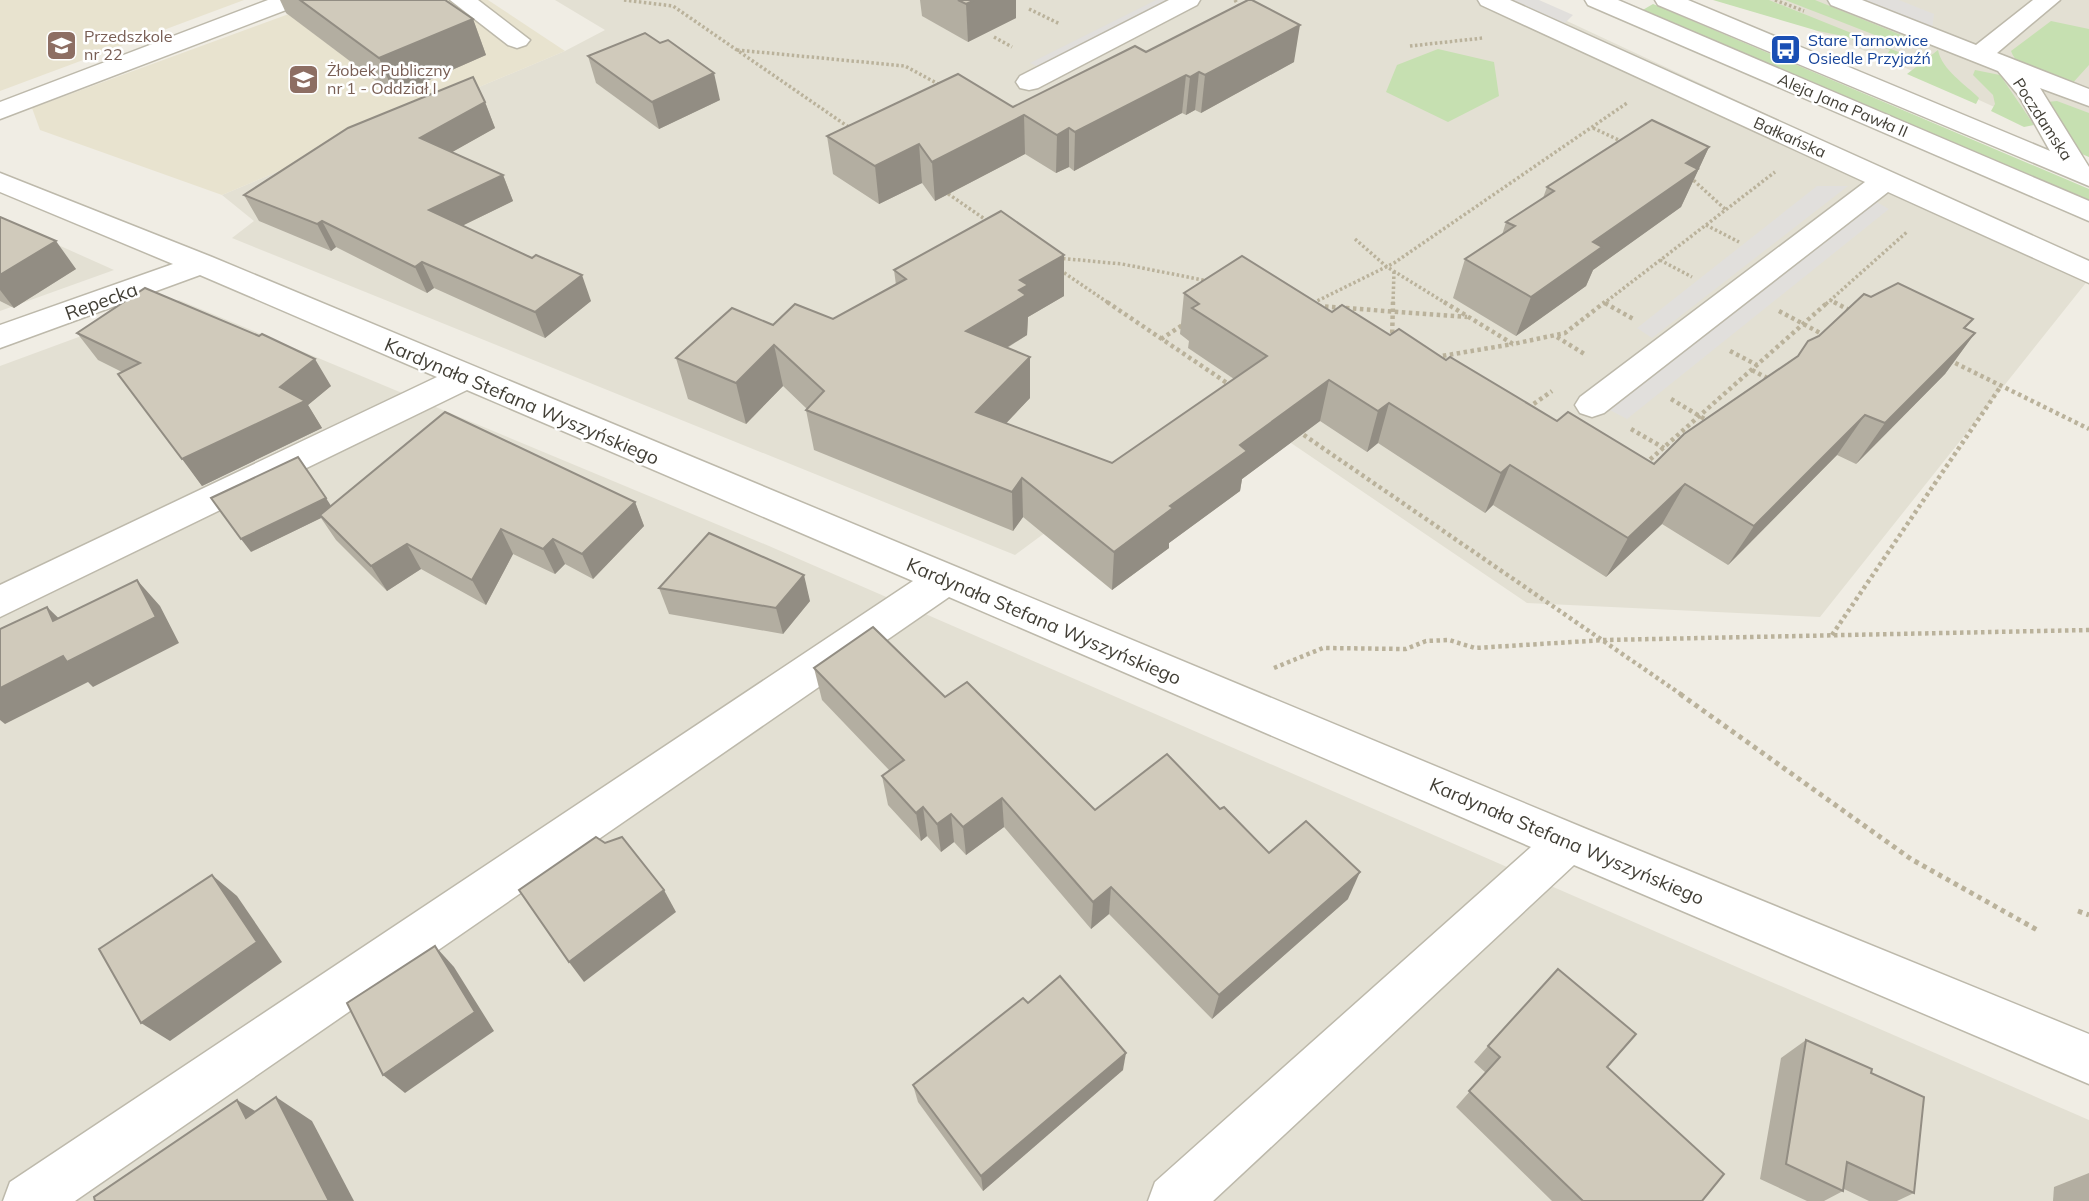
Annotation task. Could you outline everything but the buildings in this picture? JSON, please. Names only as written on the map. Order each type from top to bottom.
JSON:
[{"type":"street","points":[[0,111],[290,0]]},
{"type":"street","points":[[462,0],[517,40]]},
{"type":"street","points":[[1029,82],[1188,0]]},
{"type":"street","name":"Bałkańska","points":[[1490,0],[2089,273]]},
{"type":"street","name":"Aleja Jana Pawła II","points":[[1597,0],[2089,212]]},
{"type":"street","name":"Aleja Jana Pawła II","points":[[1667,0],[2083,175]]},
{"type":"street","points":[[1840,0],[2089,98]]},
{"type":"street","points":[[1979,55],[2048,0]]},
{"type":"street","name":"Poczdamska","points":[[2007,66],[2030,93],[2083,175]]},
{"type":"street","points":[[1592,405],[1886,180]]},
{"type":"street","name":"Kardynała Stefana Wyszyńskiego","points":[[0,182],[201,264],[1567,842],[2089,1059]]},
{"type":"street","name":"Repecka","points":[[0,337],[201,264]]},
{"type":"street","points":[[0,602],[465,377]]},
{"type":"street","points":[[29,1201],[946,579]]},
{"type":"street","points":[[1174,1201],[1567,842]]},
{"type":"path","points":[[624,0],[673,6],[860,134]]},
{"type":"path","points":[[1234,0],[1238,7]]},
{"type":"path","points":[[1029,9],[1067,27]]},
{"type":"path","points":[[1410,46],[1492,37]]},
{"type":"path","points":[[736,50],[905,66],[949,90]]},
{"type":"path","points":[[1469,317],[1308,305],[1387,267],[1631,100]]},
{"type":"path","points":[[1592,127],[1628,145]]},
{"type":"path","points":[[1433,357],[1556,337],[1565,333],[1778,170]]},
{"type":"path","points":[[1687,174],[1727,210]]},
{"type":"path","points":[[939,187],[995,226]]},
{"type":"path","points":[[1706,225],[1739,242]]},
{"type":"path","points":[[1636,472],[1908,230]]},
{"type":"path","points":[[1356,239],[1387,267],[1513,344]]},
{"type":"path","points":[[1054,258],[1122,264],[1213,282]]},
{"type":"path","points":[[1660,260],[1692,277]]},
{"type":"path","points":[[1051,264],[1241,393]]},
{"type":"path","points":[[1393,351],[1391,312],[1394,271]]},
{"type":"path","points":[[1829,300],[1854,313]]},
{"type":"path","points":[[1605,303],[1636,321]]},
{"type":"path","points":[[1775,310],[1829,338]]},
{"type":"path","points":[[1161,339],[1195,317]]},
{"type":"path","points":[[1556,337],[1586,355]]},
{"type":"path","points":[[1725,348],[1757,365]]},
{"type":"path","points":[[1940,355],[2089,429]]},
{"type":"path","points":[[1752,370],[1774,382]]},
{"type":"path","points":[[1832,635],[2001,386]]},
{"type":"path","points":[[1667,397],[1711,423]]},
{"type":"path","points":[[1286,424],[1605,640],[1911,859],[2039,931]]},
{"type":"path","points":[[1631,429],[1664,447]]},
{"type":"path","points":[[1643,465],[1650,469]]},
{"type":"path","points":[[1267,671],[1323,648],[1406,649],[1426,641],[1449,640],[1475,648],[1605,640],[2089,630]]},
{"type":"path","points":[[2078,911],[2089,915]]},
{"type":"shaded area","name":"Przedszkole nr 22","points":[[0,0],[244,0],[0,91]]},
{"type":"shaded area","name":"Żłobek Publiczny nr 1 - Oddział I","points":[[327,0],[488,0],[565,51],[222,195],[40,130],[32,108]]},
{"type":"shaded area","points":[[555,0],[1522,0],[2089,265],[2089,279],[1820,617],[1527,603],[1226,399],[1015,555],[232,238],[254,221],[222,195],[565,51],[605,30]]},
{"type":"shaded area","points":[[1156,0],[1180,0],[1042,69],[1030,63]]},
{"type":"shaded area","points":[[1510,0],[1539,0],[1573,15],[1564,24]]},
{"type":"shaded area","points":[[1715,0],[2089,0],[2089,157],[2034,125],[1946,85],[1810,28]]},
{"type":"shaded area","points":[[1857,0],[1899,0],[1934,14],[1932,30]]},
{"type":"shaded area","points":[[1817,186],[1848,186],[1652,338],[1637,328]]},
{"type":"shaded area","points":[[1873,200],[1889,209],[1627,419],[1608,409]]},
{"type":"shaded area","points":[[0,219],[114,270],[0,311]]},
{"type":"shaded area","points":[[179,300],[769,546],[2089,1120],[2089,1201],[0,1201],[0,366]]},
{"type":"green space","points":[[1713,0],[1769,0],[1906,55],[1896,62],[1885,57],[1890,50],[1863,39],[1858,43],[1848,37],[1818,31]]},
{"type":"green space","points":[[1785,0],[1815,0],[1921,43],[1903,46]]},
{"type":"green space","points":[[1653,4],[2089,189],[2089,204],[1641,11]]},
{"type":"green space","points":[[2051,21],[2089,29],[2089,65],[2070,86],[2028,69],[2020,64],[2011,51]]},
{"type":"green space","points":[[1438,49],[1494,62],[1499,96],[1448,122],[1386,92],[1397,65]]},
{"type":"green space","points":[[1938,50],[1949,70],[1979,98],[1976,104],[1907,74]]},
{"type":"green space","points":[[1975,70],[2000,75],[2034,125],[2024,127],[1991,111],[1995,104],[1993,95],[1973,75]]},
{"type":"green space","points":[[2057,101],[2089,113],[2089,157],[2077,152],[2047,102]]},
{"type":"place","name":"Przedszkole nr 22","points":[[61,45]]},
{"type":"place","name":"Stare Tarnowice Osiedle Przyjaźń","points":[[1785,49]]},
{"type":"place","name":"Żłobek Publiczny nr 1 - Oddział I","points":[[304,79]]}]
